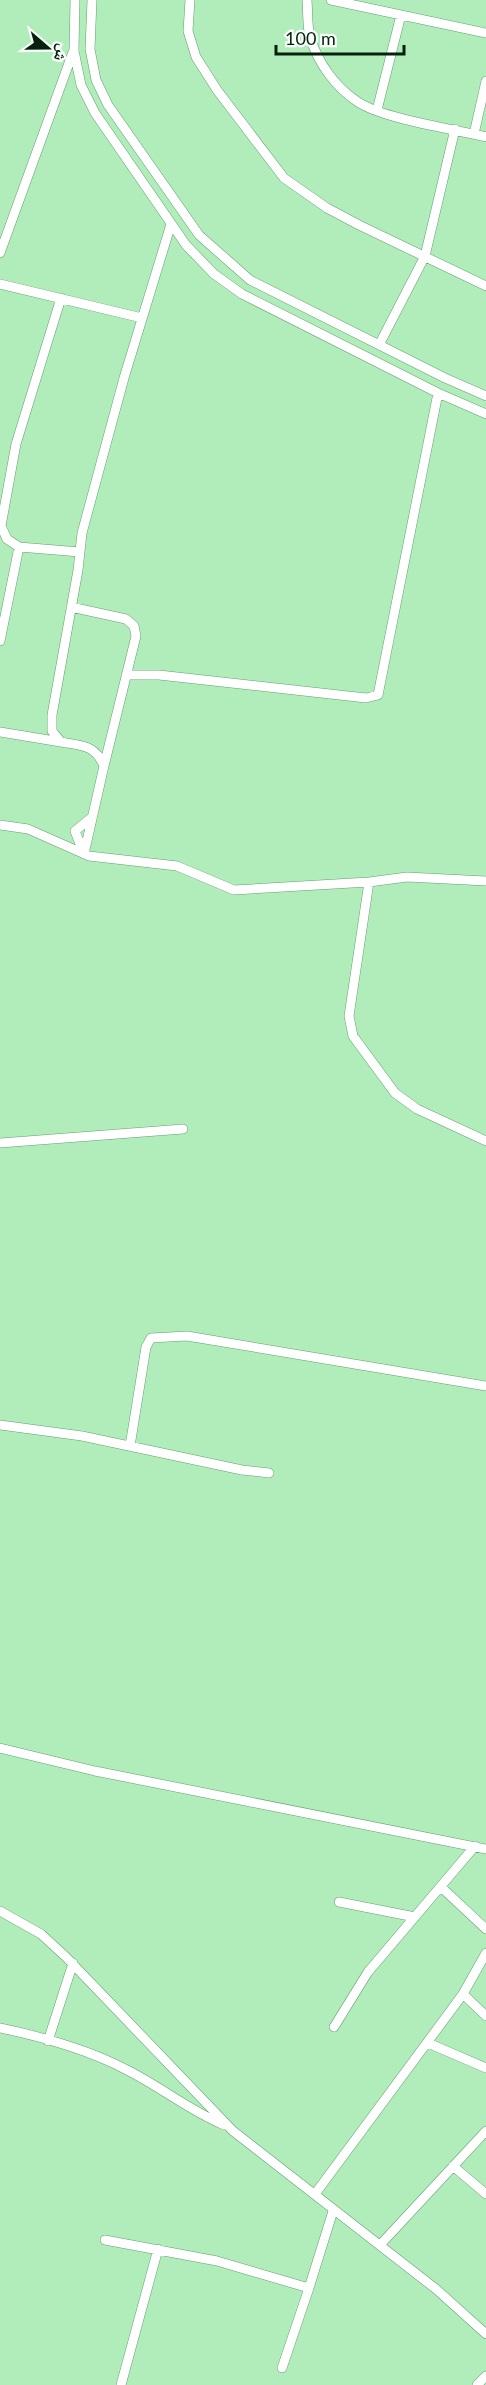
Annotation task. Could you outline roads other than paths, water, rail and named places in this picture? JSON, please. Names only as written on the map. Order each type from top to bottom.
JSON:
[{"type":"street","points":[[486,396],[250,280],[199,235],[108,105],[96,80],[90,49],[90,0],[75,2],[74,51],[81,85],[95,113],[186,245],[214,274],[242,294],[438,393],[486,414]]},
{"type":"street","points":[[190,0],[188,31],[196,57],[217,90],[284,178],[327,208],[486,286]]},
{"type":"street","points":[[307,0],[309,35],[320,63],[335,83],[358,103],[377,110],[486,137]]},
{"type":"street","points":[[331,0],[486,33]]},
{"type":"street","points":[[377,110],[401,15]]},
{"type":"street","points":[[0,253],[74,51]]},
{"type":"street","points":[[474,134],[486,81]]},
{"type":"street","points":[[379,345],[425,256],[455,129]]},
{"type":"street","points":[[61,742],[52,731],[52,715],[82,533],[142,318],[171,224]]},
{"type":"street","points":[[0,284],[142,318]]},
{"type":"street","points":[[61,298],[16,444],[1,526],[7,539],[21,545],[80,552]]},
{"type":"street","points":[[126,675],[159,675],[366,698],[378,695],[438,393]]},
{"type":"street","points":[[0,641],[21,545]]},
{"type":"street","points":[[71,607],[126,619],[134,626],[136,636],[84,854]]},
{"type":"street","points":[[0,732],[88,747],[99,754],[104,766]]},
{"type":"street","points":[[84,854],[75,831],[92,817]]},
{"type":"street","points":[[0,825],[28,829],[89,856],[177,866],[234,890],[369,882],[407,877],[486,881]]},
{"type":"street","points":[[369,882],[350,1016],[352,1036],[394,1093],[417,1109],[486,1142]]},
{"type":"street","points":[[0,1143],[183,1129]]},
{"type":"street","points":[[130,1446],[146,1347],[151,1338],[187,1336],[486,1386]]},
{"type":"street","points":[[0,1425],[82,1436],[242,1470],[269,1473]]},
{"type":"street","points":[[0,1748],[106,1773],[486,1849]]},
{"type":"street","points":[[334,2027],[368,1972],[475,1846]]},
{"type":"street","points":[[441,1887],[486,1929]]},
{"type":"street","points":[[339,1902],[415,1917]]},
{"type":"street","points":[[0,1911],[41,1935],[73,1963],[229,2127],[315,2194],[333,2211],[436,2289],[486,2334]]},
{"type":"street","points":[[315,2194],[464,1994],[486,1953]]},
{"type":"street","points":[[48,2041],[73,1963]]},
{"type":"street","points":[[464,1994],[486,2016]]},
{"type":"street","points":[[0,2028],[89,2054],[126,2069],[201,2116],[229,2127]]},
{"type":"street","points":[[428,2043],[486,2068]]},
{"type":"street","points":[[380,2245],[486,2131]]},
{"type":"street","points":[[453,2166],[486,2194]]},
{"type":"street","points":[[282,2368],[333,2211]]},
{"type":"street","points":[[105,2240],[217,2261],[309,2288]]},
{"type":"street","points":[[121,2385],[158,2249]]},
{"type":"street","points":[[477,2385],[486,2376]]}]
